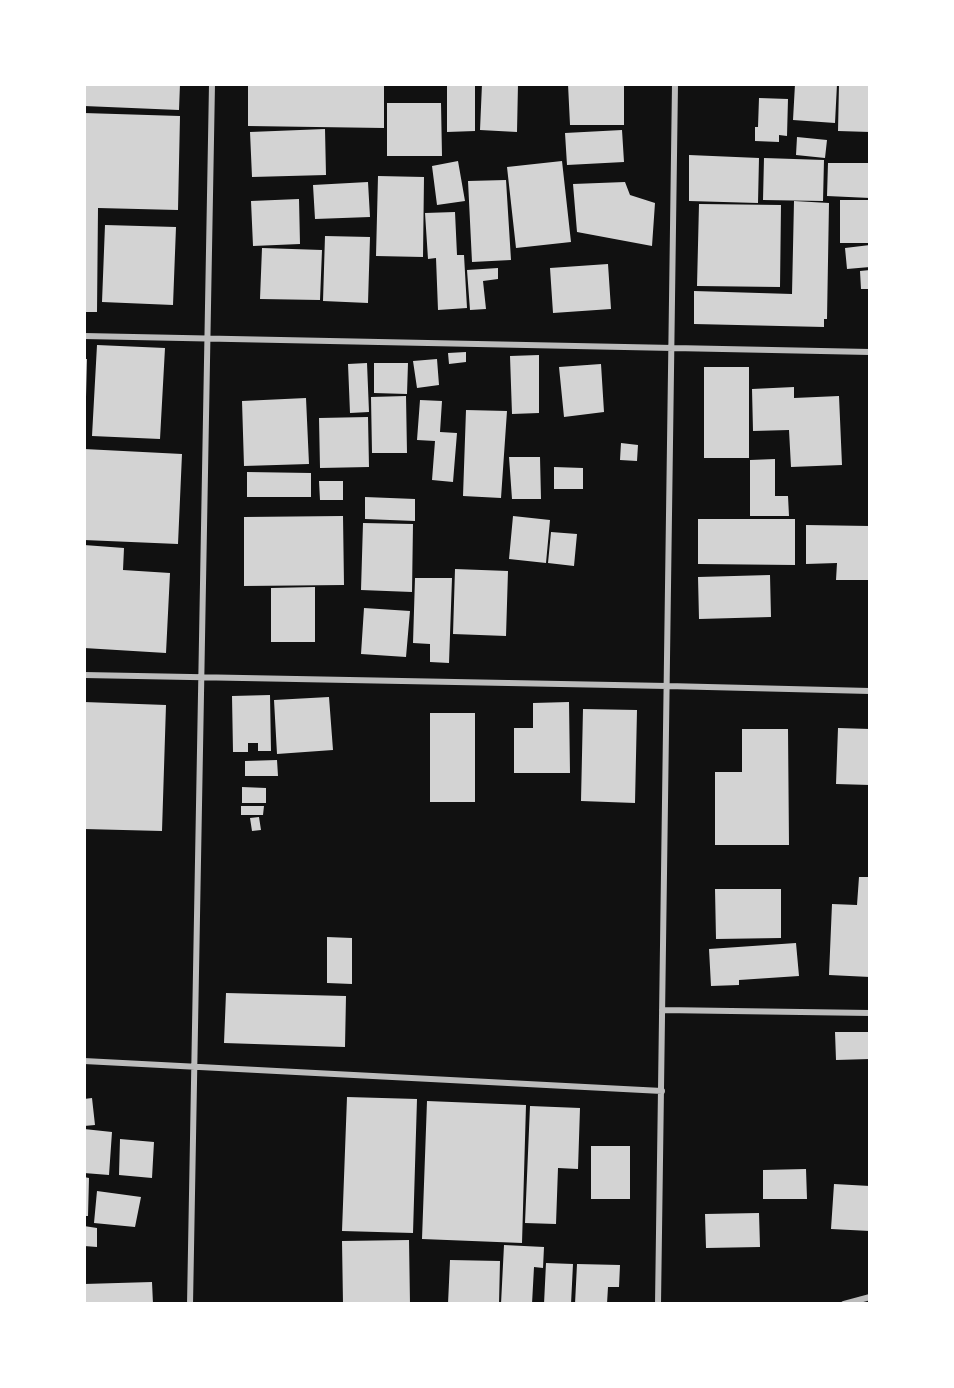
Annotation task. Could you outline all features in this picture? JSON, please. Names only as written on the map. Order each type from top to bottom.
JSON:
[{"type":"street","points":[[190,1304],[212,84]]},
{"type":"street","points":[[658,1304],[675,84]]},
{"type":"street","points":[[84,336],[870,352]]},
{"type":"street","points":[[84,675],[870,691]]},
{"type":"street","points":[[662,1010],[870,1013]]},
{"type":"street","points":[[84,1060],[662,1091]]},
{"type":"street","points":[[844,1304],[870,1297]]},
{"type":"building","points":[[84,84],[180,84],[179,110],[84,106]]},
{"type":"building","points":[[248,84],[384,84],[384,128],[248,126]]},
{"type":"building","points":[[447,84],[475,84],[475,131],[447,132]]},
{"type":"building","points":[[482,84],[518,84],[517,132],[480,130]]},
{"type":"building","points":[[568,84],[624,84],[624,125],[570,125]]},
{"type":"building","points":[[795,84],[837,84],[835,123],[793,120]]},
{"type":"building","points":[[839,84],[870,84],[870,132],[838,131]]},
{"type":"building","points":[[759,98],[788,99],[787,136],[779,135],[779,142],[755,141]]},
{"type":"building","points":[[387,103],[441,103],[442,156],[387,156]]},
{"type":"building","points":[[84,113],[180,116],[178,210],[98,208],[97,312],[84,312]]},
{"type":"building","points":[[325,129],[326,175],[252,177],[250,132]]},
{"type":"building","points":[[622,130],[624,162],[567,165],[565,133]]},
{"type":"building","points":[[797,137],[827,140],[825,158],[796,155]]},
{"type":"building","points":[[689,155],[759,158],[758,203],[689,201]]},
{"type":"building","points":[[764,158],[824,160],[823,201],[763,200]]},
{"type":"building","points":[[458,161],[465,201],[437,205],[432,166]]},
{"type":"building","points":[[562,161],[571,242],[516,248],[507,167]]},
{"type":"building","points":[[828,163],[870,163],[870,198],[827,196]]},
{"type":"building","points":[[378,176],[424,177],[423,257],[376,256]]},
{"type":"building","points":[[506,180],[511,260],[472,262],[468,181]]},
{"type":"building","points":[[368,182],[370,217],[315,219],[313,185]]},
{"type":"building","points":[[625,182],[630,195],[655,203],[652,246],[577,232],[573,184]]},
{"type":"building","points":[[299,199],[300,244],[253,246],[251,201]]},
{"type":"building","points":[[840,200],[870,200],[870,243],[840,243]]},
{"type":"building","points":[[794,201],[829,203],[827,319],[824,319],[824,327],[694,324],[694,291],[792,294]]},
{"type":"building","points":[[699,204],[781,205],[780,287],[697,286]]},
{"type":"building","points":[[455,212],[457,255],[464,255],[467,308],[438,310],[436,258],[428,259],[425,213]]},
{"type":"building","points":[[105,225],[176,227],[173,305],[102,302]]},
{"type":"building","points":[[325,236],[370,237],[368,303],[323,301]]},
{"type":"building","points":[[870,245],[870,267],[847,269],[845,248]]},
{"type":"building","points":[[262,248],[322,250],[320,300],[260,299]]},
{"type":"building","points":[[608,264],[611,309],[553,313],[550,268]]},
{"type":"building","points":[[498,268],[498,279],[483,281],[486,309],[470,310],[467,270]]},
{"type":"building","points":[[870,270],[870,289],[861,289],[860,271]]},
{"type":"building","points":[[97,345],[165,348],[160,439],[92,436]]},
{"type":"building","points":[[466,352],[466,362],[449,364],[448,353]]},
{"type":"building","points":[[539,355],[539,413],[512,414],[510,356]]},
{"type":"building","points":[[84,359],[87,359],[86,397],[84,397]]},
{"type":"building","points":[[437,359],[439,385],[417,388],[413,361]]},
{"type":"building","points":[[367,363],[369,412],[350,413],[348,364]]},
{"type":"building","points":[[374,363],[408,363],[407,394],[374,393]]},
{"type":"building","points":[[601,364],[604,412],[564,417],[559,367]]},
{"type":"building","points":[[704,367],[749,367],[749,458],[704,458]]},
{"type":"building","points":[[794,387],[794,398],[839,396],[842,465],[791,467],[789,430],[753,431],[752,389]]},
{"type":"building","points":[[406,396],[407,453],[372,453],[371,397]]},
{"type":"building","points":[[306,398],[309,464],[244,466],[242,401]]},
{"type":"building","points":[[420,400],[442,401],[440,432],[457,433],[453,482],[432,480],[435,441],[417,440]]},
{"type":"building","points":[[466,410],[507,411],[501,498],[463,496]]},
{"type":"building","points":[[368,417],[369,467],[320,468],[319,418]]},
{"type":"building","points":[[621,443],[638,445],[637,461],[620,460]]},
{"type":"building","points":[[84,449],[182,454],[178,544],[84,540]]},
{"type":"building","points":[[509,457],[540,457],[541,499],[512,499]]},
{"type":"building","points":[[775,459],[775,496],[788,496],[789,516],[750,516],[750,460]]},
{"type":"building","points":[[554,467],[583,468],[583,489],[554,489]]},
{"type":"building","points":[[247,472],[311,473],[311,497],[247,497]]},
{"type":"building","points":[[319,481],[343,481],[343,500],[320,500]]},
{"type":"building","points":[[365,497],[415,499],[415,521],[365,519]]},
{"type":"building","points":[[343,516],[344,585],[244,586],[244,517]]},
{"type":"building","points":[[513,516],[550,520],[546,563],[509,559]]},
{"type":"building","points":[[698,519],[795,519],[795,565],[698,564]]},
{"type":"building","points":[[363,523],[413,524],[412,592],[361,590]]},
{"type":"building","points":[[806,525],[870,526],[870,580],[836,580],[837,563],[806,564]]},
{"type":"building","points":[[551,532],[577,534],[574,566],[548,563]]},
{"type":"building","points":[[84,545],[124,548],[123,570],[170,573],[166,653],[84,648]]},
{"type":"building","points":[[455,569],[508,571],[506,636],[453,634]]},
{"type":"building","points":[[770,575],[771,617],[699,619],[698,577]]},
{"type":"building","points":[[415,578],[452,578],[449,663],[430,662],[430,644],[413,643]]},
{"type":"building","points":[[315,587],[315,642],[271,642],[271,588]]},
{"type":"building","points":[[364,608],[410,611],[406,657],[361,654]]},
{"type":"building","points":[[270,695],[271,751],[258,751],[258,743],[248,743],[248,752],[233,752],[232,696]]},
{"type":"building","points":[[329,697],[333,750],[277,754],[274,700]]},
{"type":"building","points":[[84,702],[166,705],[162,831],[84,829]]},
{"type":"building","points":[[569,702],[570,773],[514,773],[514,728],[533,728],[533,703]]},
{"type":"building","points":[[583,709],[637,710],[635,803],[581,801]]},
{"type":"building","points":[[430,713],[475,713],[475,802],[430,802]]},
{"type":"building","points":[[838,728],[870,729],[870,785],[836,784]]},
{"type":"building","points":[[742,729],[788,729],[789,845],[715,845],[715,772],[742,772]]},
{"type":"building","points":[[277,760],[278,776],[245,776],[245,761]]},
{"type":"building","points":[[242,787],[266,788],[266,803],[242,803]]},
{"type":"building","points":[[241,806],[264,806],[263,815],[241,815]]},
{"type":"building","points":[[259,817],[261,830],[252,831],[250,818]]},
{"type":"building","points":[[859,877],[870,877],[870,977],[829,975],[832,904],[857,905]]},
{"type":"building","points":[[715,889],[781,889],[781,938],[716,939]]},
{"type":"building","points":[[327,937],[352,938],[352,984],[327,983]]},
{"type":"building","points":[[796,943],[799,976],[739,980],[739,985],[711,986],[709,949]]},
{"type":"building","points":[[226,993],[346,996],[345,1047],[224,1043]]},
{"type":"building","points":[[835,1032],[870,1032],[870,1059],[836,1060]]},
{"type":"building","points":[[347,1097],[417,1099],[413,1233],[342,1231]]},
{"type":"building","points":[[92,1098],[95,1125],[84,1126],[84,1099]]},
{"type":"building","points":[[427,1101],[526,1105],[522,1243],[422,1239]]},
{"type":"building","points":[[530,1106],[580,1108],[578,1169],[558,1168],[556,1224],[525,1223]]},
{"type":"building","points":[[84,1129],[112,1132],[109,1175],[84,1173]]},
{"type":"building","points":[[120,1139],[154,1142],[152,1178],[119,1175]]},
{"type":"building","points":[[591,1146],[630,1146],[630,1199],[591,1199]]},
{"type":"building","points":[[806,1169],[807,1199],[763,1199],[763,1170]]},
{"type":"building","points":[[84,1177],[89,1178],[88,1216],[84,1216]]},
{"type":"building","points":[[834,1184],[870,1186],[870,1231],[831,1229]]},
{"type":"building","points":[[97,1191],[141,1197],[135,1227],[94,1223]]},
{"type":"building","points":[[759,1213],[760,1247],[706,1248],[705,1214]]},
{"type":"building","points":[[84,1226],[97,1228],[97,1247],[84,1246]]},
{"type":"building","points":[[409,1240],[410,1304],[343,1304],[342,1241]]},
{"type":"building","points":[[504,1245],[544,1247],[543,1268],[534,1267],[532,1304],[501,1304]]},
{"type":"building","points":[[450,1260],[500,1261],[499,1304],[448,1304]]},
{"type":"building","points":[[546,1263],[573,1264],[571,1304],[544,1304]]},
{"type":"building","points":[[577,1264],[620,1265],[619,1287],[608,1287],[607,1304],[575,1304]]},
{"type":"building","points":[[152,1282],[153,1304],[84,1304],[84,1284]]}]
